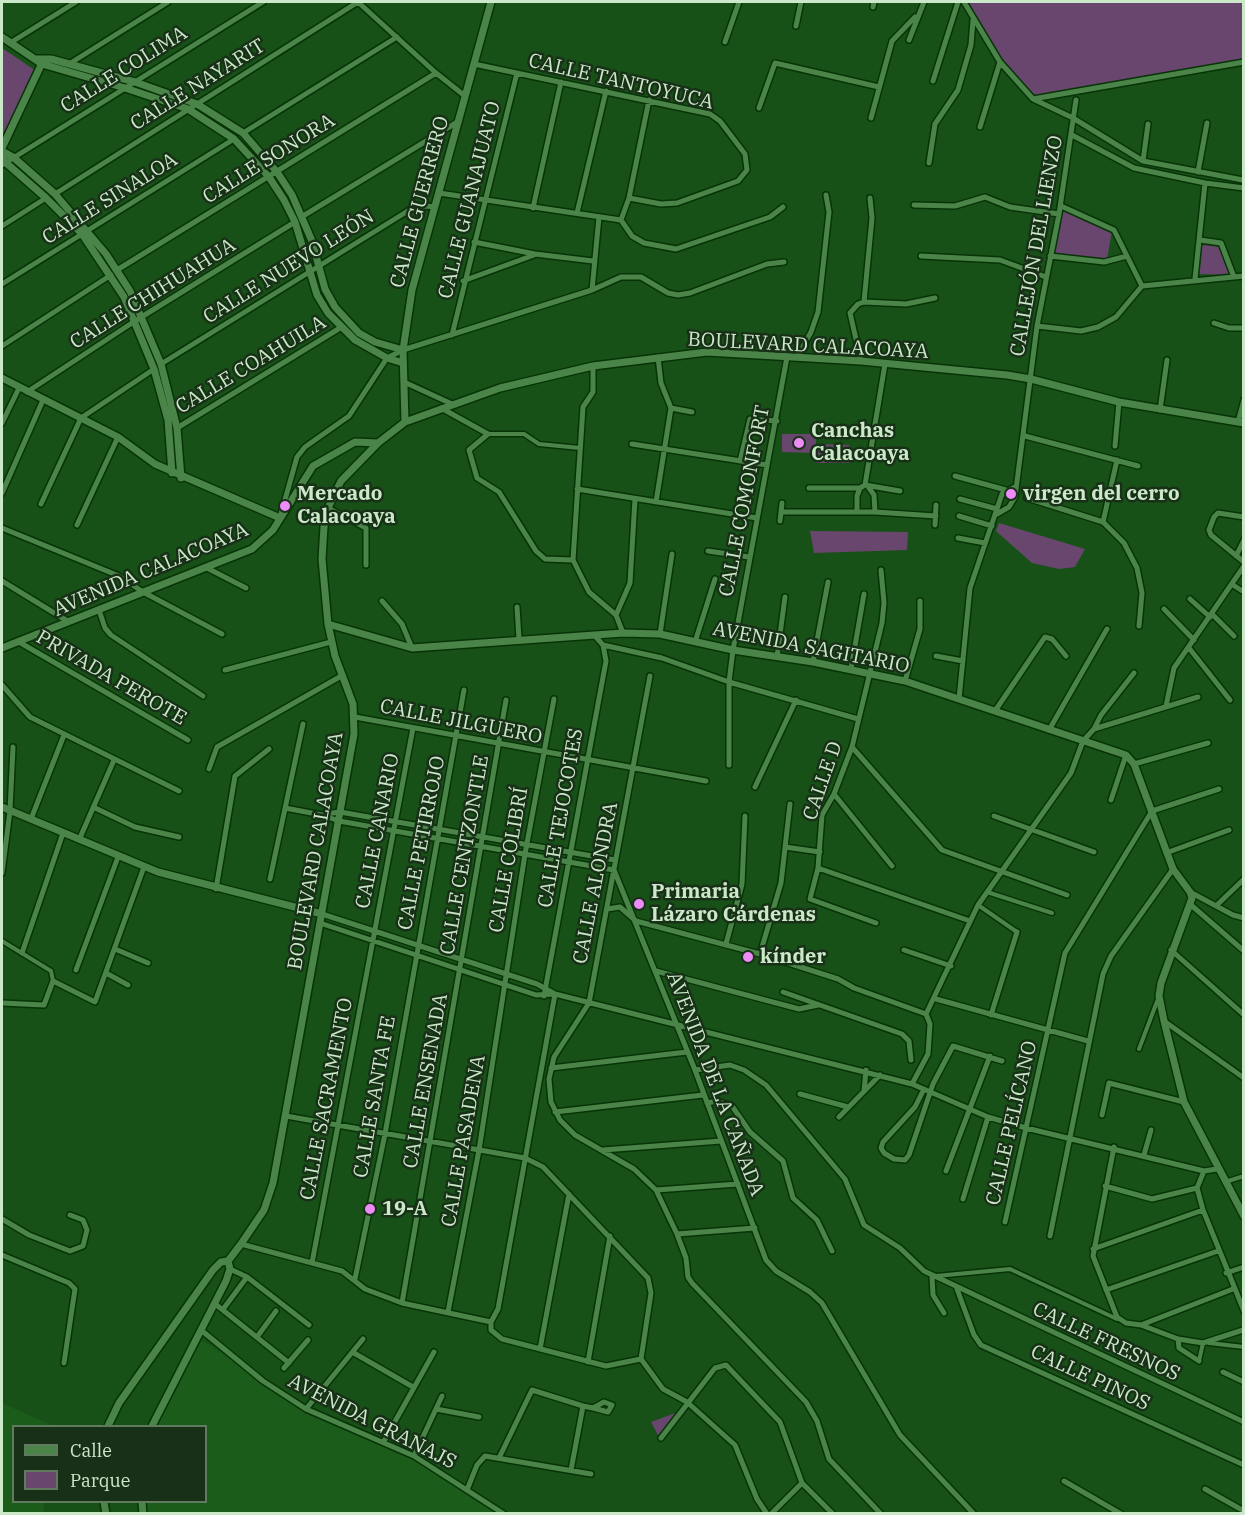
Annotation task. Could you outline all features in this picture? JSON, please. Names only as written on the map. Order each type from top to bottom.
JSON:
[{"type":"street","points":[[10,43],[76,2]]},
{"type":"street","points":[[69,64],[168,2]]},
{"type":"street","name":"CALLE COLIMA","points":[[3,164],[263,2]]},
{"type":"street","points":[[358,2],[436,73],[465,96]]},
{"type":"street","name":"CALLE NAYARIT","points":[[55,194],[358,2]]},
{"type":"street","name":"CALLE GUERRERO","points":[[405,422],[403,350],[412,290],[491,2]]},
{"type":"street","points":[[725,42],[739,2]]},
{"type":"street","points":[[796,26],[801,2]]},
{"type":"street","points":[[871,118],[892,40],[915,17],[924,2]]},
{"type":"street","points":[[933,81],[958,2]]},
{"type":"street","points":[[964,2],[1000,62],[1033,99],[1073,118],[1143,160],[1243,180]]},
{"type":"street","points":[[909,40],[915,17]]},
{"type":"street","points":[[929,163],[935,124],[958,90],[974,20]]},
{"type":"street","points":[[2,37],[35,58],[188,109],[234,139],[269,177],[295,222],[317,295],[340,328],[387,358],[403,363]]},
{"type":"street","points":[[243,133],[396,37]]},
{"type":"street","points":[[43,61],[69,64],[135,82],[197,104],[243,133],[277,172],[303,216],[325,290],[348,322],[375,342],[403,350]]},
{"type":"street","points":[[43,61],[2,151],[3,164],[85,232]]},
{"type":"street","points":[[980,127],[1000,62]]},
{"type":"street","points":[[1033,99],[1244,62]]},
{"type":"street","points":[[759,108],[775,63],[879,87]]},
{"type":"street","name":"CALLE TANTOYUCA","points":[[474,64],[710,114],[720,121],[745,154],[747,171],[738,181],[677,203],[660,204],[629,198]]},
{"type":"street","name":"CALLE SONORA","points":[[2,346],[114,273],[436,73]]},
{"type":"street","name":"CALLE GUANAJUATO","points":[[452,334],[474,242],[487,202],[517,73]]},
{"type":"street","points":[[533,207],[561,82]]},
{"type":"street","points":[[577,213],[606,91]]},
{"type":"street","points":[[621,220],[629,198],[649,100]]},
{"type":"street","name":"CALLEJÓN DEL LIENZO","points":[[997,511],[1013,503],[1025,436],[1037,326],[1059,214],[1076,100]]},
{"type":"street","points":[[303,216],[459,121]]},
{"type":"street","points":[[1198,172],[1208,123]]},
{"type":"street","points":[[1143,160],[1148,124]]},
{"type":"street","points":[[1072,135],[1134,168],[1205,183],[1244,188]]},
{"type":"street","name":"CALLE SINALOA","points":[[2,284],[234,139]]},
{"type":"street","points":[[2,151],[13,157],[55,194],[114,273],[161,364],[177,428],[181,478]]},
{"type":"street","points":[[1195,279],[1205,183]]},
{"type":"street","points":[[439,193],[487,202],[621,220],[632,236],[644,243],[676,249],[770,217],[783,207]]},
{"type":"street","points":[[797,357],[811,332],[818,312],[829,212],[826,195]]},
{"type":"street","points":[[914,205],[955,206],[986,197],[1010,207],[1059,214]]},
{"type":"street","points":[[2,226],[46,198]]},
{"type":"street","points":[[864,302],[872,218],[870,198]]},
{"type":"street","points":[[1060,206],[1114,230],[1142,286]]},
{"type":"street","name":"CALLE NUEVO LEÓN","points":[[161,364],[309,270],[411,209],[435,207]]},
{"type":"street","points":[[592,290],[599,217]]},
{"type":"street","name":"CALLE CHIHUAHUA","points":[[27,392],[295,222]]},
{"type":"street","points":[[1200,240],[1221,243],[1234,277]]},
{"type":"street","points":[[474,242],[535,254],[593,261]]},
{"type":"street","points":[[464,281],[535,254]]},
{"type":"street","points":[[921,256],[1000,260],[1046,277]]},
{"type":"street","points":[[1050,256],[1104,262],[1127,256]]},
{"type":"street","points":[[2,379],[117,437],[155,464],[181,478],[280,518],[297,457],[305,447],[350,416],[387,358],[403,350],[631,276],[651,280],[668,293],[678,295],[690,293],[767,264],[784,262]]},
{"type":"street","points":[[1037,326],[1081,331],[1098,327],[1116,317],[1142,286],[1172,285],[1195,279],[1244,276]]},
{"type":"street","points":[[861,361],[859,342],[850,313],[858,304],[864,302],[906,304],[935,298]]},
{"type":"street","points":[[139,319],[168,420],[172,473]]},
{"type":"street","points":[[1214,323],[1229,328],[1244,328]]},
{"type":"street","name":"CALLE COAHUILA","points":[[177,428],[340,328]]},
{"type":"street","name":"BOULEVARD CALACOAYA","points":[[108,1425],[119,1402],[213,1270],[221,1262],[228,1260],[241,1244],[270,1195],[339,821],[355,717],[331,642],[328,624],[322,559],[328,508],[351,469],[378,442],[405,422],[500,388],[593,366],[707,352],[861,361],[1030,379],[1119,402],[1241,423]]},
{"type":"street","points":[[656,502],[671,408],[661,383],[658,357]]},
{"type":"street","name":"CALLE COMONFORT","points":[[729,765],[729,682],[733,650],[787,357]]},
{"type":"street","points":[[1160,410],[1167,360]]},
{"type":"street","points":[[857,512],[855,504],[865,487],[885,364]]},
{"type":"street","points":[[593,366],[593,393],[583,407],[573,560],[589,592],[616,615],[623,633]]},
{"type":"street","points":[[41,504],[81,418],[154,369]]},
{"type":"street","points":[[404,382],[452,404]]},
{"type":"street","points":[[2,423],[19,388]]},
{"type":"street","points":[[1241,423],[1244,399]]},
{"type":"street","points":[[2,493],[43,400]]},
{"type":"street","points":[[1115,447],[1119,402]]},
{"type":"street","points":[[441,408],[488,434],[524,434],[539,444],[581,448]]},
{"type":"street","points":[[671,408],[692,412]]},
{"type":"street","points":[[740,461],[750,419],[777,421]]},
{"type":"street","points":[[488,434],[469,450],[477,478],[499,492],[540,556],[551,560],[573,560]]},
{"type":"street","points":[[1025,436],[1138,466]]},
{"type":"street","points":[[77,525],[117,437]]},
{"type":"street","name":"AVENIDA CALACOAYA","points":[[2,648],[207,568],[260,544],[280,518],[313,466],[355,442],[378,442]]},
{"type":"street","points":[[632,444],[767,465]]},
{"type":"street","points":[[1103,522],[1117,460]]},
{"type":"street","points":[[955,476],[1006,490]]},
{"type":"street","points":[[865,487],[875,504],[875,512]]},
{"type":"street","points":[[809,488],[865,487],[900,491]]},
{"type":"street","points":[[959,699],[970,588],[1002,494],[1015,487]]},
{"type":"street","points":[[577,489],[757,518]]},
{"type":"street","points":[[1027,498],[1103,522],[1124,543],[1137,568],[1142,593],[1138,626]]},
{"type":"street","points":[[616,615],[630,584],[634,499]]},
{"type":"street","points":[[960,499],[997,511]]},
{"type":"street","points":[[780,521],[782,503]]},
{"type":"street","points":[[935,525],[936,506]]},
{"type":"street","points":[[328,508],[366,528],[366,565]]},
{"type":"street","points":[[782,512],[875,512],[936,516]]},
{"type":"street","points":[[1166,706],[1174,668],[1233,585],[1244,564],[1209,530],[1214,517],[1218,513],[1244,517]]},
{"type":"street","points":[[959,516],[992,525]]},
{"type":"street","points":[[2,528],[119,576],[143,592],[222,634]]},
{"type":"street","points":[[957,538],[985,543]]},
{"type":"street","points":[[1236,556],[1244,540]]},
{"type":"street","points":[[708,551],[749,557]]},
{"type":"street","points":[[660,634],[672,554]]},
{"type":"street","points":[[207,568],[246,588]]},
{"type":"street","name":"CALLE D","points":[[876,922],[810,899],[818,868],[822,815],[834,794],[852,747],[884,614],[881,570]]},
{"type":"street","points":[[695,642],[715,579]]},
{"type":"street","points":[[2,581],[69,622]]},
{"type":"street","points":[[813,662],[828,582]]},
{"type":"street","points":[[1233,585],[1244,592]]},
{"type":"street","points":[[851,669],[864,594]]},
{"type":"street","points":[[777,657],[785,597]]},
{"type":"street","points":[[1190,599],[1234,636]]},
{"type":"street","points":[[382,601],[402,624],[412,648]]},
{"type":"street","points":[[905,681],[920,629],[920,602]]},
{"type":"street","points":[[517,607],[519,639]]},
{"type":"street","points":[[1164,609],[1194,640]]},
{"type":"street","points":[[99,610],[105,628],[111,635],[203,696]]},
{"type":"street","name":"AVENIDA SAGITARIO","points":[[328,624],[412,648],[623,633],[660,634],[733,650],[813,662],[905,681],[1126,755]]},
{"type":"street","points":[[1049,730],[1107,629]]},
{"type":"street","points":[[595,636],[603,645],[662,658],[729,682],[858,719]]},
{"type":"street","points":[[995,711],[1045,637],[1052,639],[1066,656]]},
{"type":"street","name":"PRIVADA PEROTE","points":[[19,642],[188,740]]},
{"type":"street","points":[[225,670],[331,642]]},
{"type":"street","name":"CALLE TEJOCOTES","points":[[544,996],[606,661],[603,645]]},
{"type":"street","points":[[1189,648],[1230,700]]},
{"type":"street","points":[[936,656],[963,661]]},
{"type":"street","points":[[912,1084],[927,1054],[930,1024],[927,1012],[936,999],[978,905],[1071,773],[1083,741],[1134,673]]},
{"type":"street","points":[[209,769],[217,747],[343,675]]},
{"type":"street","name":"CALLE ALONDRA","points":[[589,1003],[650,676]]},
{"type":"street","points":[[2,685],[30,717],[179,791]]},
{"type":"street","name":"CALLE PETIRROJO","points":[[416,955],[439,839],[464,690]]},
{"type":"street","points":[[1094,729],[1198,697]]},
{"type":"street","name":"CALLE COLIBRÍ","points":[[505,974],[554,699]]},
{"type":"street","name":"CALLE CENTZONTLE","points":[[460,970],[506,700]]},
{"type":"street","points":[[754,787],[796,700]]},
{"type":"street","name":"CALLE JILGUERO","points":[[355,717],[706,781]]},
{"type":"street","points":[[270,879],[303,724]]},
{"type":"street","name":"CALLE CANARIO","points":[[372,940],[413,728]]},
{"type":"street","points":[[30,819],[64,735]]},
{"type":"street","points":[[1134,764],[1208,743]]},
{"type":"street","points":[[2,873],[10,811],[13,747]]},
{"type":"street","points":[[852,747],[942,850],[1067,895]]},
{"type":"street","points":[[216,889],[235,776],[269,748]]},
{"type":"street","points":[[1111,800],[1126,755],[1134,764],[1173,869],[1190,892],[1244,918]]},
{"type":"street","points":[[79,840],[114,760]]},
{"type":"street","points":[[1152,811],[1219,789]]},
{"type":"street","points":[[834,794],[892,866]]},
{"type":"street","points":[[760,954],[779,893],[790,804]]},
{"type":"street","points":[[2,807],[144,867],[216,889],[309,913],[321,914],[374,930],[546,988],[555,994],[866,1070],[912,1084],[987,1117],[1026,1128],[1114,1147],[1204,1171],[1217,1169]]},
{"type":"street","points":[[93,807],[135,827],[179,837]]},
{"type":"street","points":[[285,808],[322,814],[339,821],[614,870]]},
{"type":"street","name":"CALLE PELÍCANO","points":[[1005,1222],[1065,953],[1152,811]]},
{"type":"street","points":[[322,814],[340,812],[615,860]]},
{"type":"street","points":[[726,944],[742,884],[745,816]]},
{"type":"street","points":[[994,816],[1094,852]]},
{"type":"street","points":[[1166,853],[1229,830]]},
{"type":"street","points":[[21,953],[63,833]]},
{"type":"street","points":[[785,847],[820,852]]},
{"type":"street","points":[[76,970],[118,857]]},
{"type":"street","points":[[52,981],[95,1002],[144,867]]},
{"type":"street","points":[[818,868],[970,921]]},
{"type":"street","points":[[1050,1236],[1088,1041],[1107,964],[1173,869]]},
{"type":"street","name":"AVENIDA DE LA CAÑADA","points":[[614,870],[656,971],[770,1266],[810,1292],[822,1303],[900,1435],[974,1514]]},
{"type":"street","points":[[1217,905],[1244,879]]},
{"type":"street","points":[[987,892],[1052,913]]},
{"type":"street","points":[[1140,1049],[1160,996],[1171,950],[1191,905],[1190,892]]},
{"type":"street","points":[[978,905],[1017,932],[992,1015]]},
{"type":"street","points":[[1191,905],[1244,951]]},
{"type":"street","points":[[607,909],[620,907],[636,921],[760,954],[927,1012]]},
{"type":"street","points":[[309,913],[320,923],[504,985],[544,996],[555,994]]},
{"type":"street","name":"CALLE SACRAMENTO","points":[[312,1263],[372,940]]},
{"type":"street","points":[[2,941],[51,971],[52,981],[44,1005],[2,1003]]},
{"type":"street","points":[[116,949],[148,963]]},
{"type":"street","points":[[904,950],[951,966]]},
{"type":"street","points":[[1171,950],[1244,1015]]},
{"type":"street","name":"CALLE SANTA FE","points":[[355,1279],[385,1134],[416,955]]},
{"type":"street","name":"CALLE ENSENADA","points":[[402,1303],[432,1142],[460,970]]},
{"type":"street","points":[[656,971],[799,1009],[818,1005]]},
{"type":"street","points":[[106,973],[128,985]]},
{"type":"street","name":"CALLE PASADENA","points":[[448,1312],[479,1150],[505,974]]},
{"type":"street","points":[[783,992],[907,1037],[911,1060]]},
{"type":"street","points":[[555,994],[498,1309],[491,1322],[491,1330],[495,1336],[612,1367],[641,1359]]},
{"type":"street","points":[[1160,996],[1184,1102],[1217,1169],[1244,1216]]},
{"type":"street","points":[[936,999],[1088,1041]]},
{"type":"street","points":[[589,1003],[561,1045],[551,1068],[549,1090],[555,1112],[575,1135],[634,1169],[656,1190],[677,1233],[686,1258],[688,1277],[692,1283],[806,1402],[817,1421],[829,1459],[881,1514]]},
{"type":"street","points":[[1164,1021],[1244,1078]]},
{"type":"street","points":[[927,1090],[909,1155],[905,1160],[894,1159],[884,1153],[883,1142],[915,1107],[953,1046],[1002,1060]]},
{"type":"street","points":[[551,1068],[687,1052]]},
{"type":"street","points":[[946,1171],[990,1056]]},
{"type":"street","name":"CALLE FRESNOS","points":[[695,1070],[730,1065],[744,1070],[766,1085],[845,1179],[864,1225],[900,1248],[932,1276],[1244,1422]]},
{"type":"street","points":[[864,1091],[866,1070]]},
{"type":"street","points":[[839,1117],[880,1075]]},
{"type":"street","points":[[1102,1115],[1109,1083],[1184,1102]]},
{"type":"street","points":[[800,1094],[848,1107]]},
{"type":"street","points":[[555,1112],[703,1095]]},
{"type":"street","points":[[706,1103],[717,1101],[732,1106],[750,1132],[783,1161],[793,1198],[817,1220],[832,1251]]},
{"type":"street","points":[[286,1116],[525,1158],[543,1167],[643,1272],[651,1285],[641,1359],[663,1389],[687,1402],[735,1445],[757,1499],[769,1514],[802,1483]]},
{"type":"street","points":[[963,1199],[987,1117]]},
{"type":"street","points":[[1144,1155],[1151,1130]]},
{"type":"street","points":[[602,1150],[721,1141]]},
{"type":"street","points":[[1114,1147],[1094,1249],[1094,1262],[1121,1321]]},
{"type":"street","points":[[1204,1171],[1197,1188],[1203,1210],[1226,1273],[1244,1311]]},
{"type":"street","points":[[1225,1182],[1244,1176]]},
{"type":"street","points":[[656,1190],[738,1184]]},
{"type":"street","points":[[1105,1186],[1152,1199],[1197,1188]]},
{"type":"street","points":[[540,1349],[569,1194]]},
{"type":"street","points":[[1094,1249],[1203,1210]]},
{"type":"street","points":[[2,1219],[29,1235],[70,1251],[83,1246],[87,1230],[83,1220],[70,1215]]},
{"type":"street","points":[[677,1233],[755,1228]]},
{"type":"street","points":[[588,1362],[610,1236]]},
{"type":"street","points":[[241,1244],[342,1271],[355,1279],[364,1289],[402,1303],[491,1322]]},
{"type":"street","points":[[1106,1290],[1218,1251]]},
{"type":"street","points":[[2,1255],[69,1283],[75,1289],[64,1363]]},
{"type":"street","points":[[153,1425],[230,1269],[228,1260]]},
{"type":"street","points":[[1226,1273],[1244,1267]]},
{"type":"street","points":[[230,1269],[247,1278],[309,1324]]},
{"type":"street","points":[[944,1313],[933,1295],[932,1276],[1011,1269],[1121,1321],[1141,1325],[1178,1339],[1244,1347]]},
{"type":"street","points":[[224,1308],[247,1278]]},
{"type":"street","name":"CALLE PINOS","points":[[957,1289],[974,1335],[981,1345],[1244,1465]]},
{"type":"street","points":[[1141,1325],[1233,1289]]},
{"type":"street","points":[[214,1303],[224,1308],[289,1363]]},
{"type":"street","points":[[257,1337],[276,1311]]},
{"type":"street","name":"AVENIDA GRANAJS","points":[[201,1330],[263,1381],[306,1409],[414,1456],[504,1514]]},
{"type":"street","points":[[1178,1339],[1179,1348],[1199,1361],[1206,1343],[1243,1330]]},
{"type":"street","points":[[306,1409],[354,1353],[363,1339]]},
{"type":"street","points":[[284,1368],[308,1340]]},
{"type":"street","points":[[384,1441],[434,1352]]},
{"type":"street","points":[[354,1353],[413,1387]]},
{"type":"street","points":[[661,1438],[687,1402],[720,1365],[731,1368],[780,1422],[802,1483],[833,1514]]},
{"type":"street","points":[[1222,1372],[1244,1382]]},
{"type":"street","points":[[499,1458],[532,1390],[593,1408]]},
{"type":"street","points":[[414,1456],[442,1396]]},
{"type":"street","points":[[571,1470],[583,1406]]},
{"type":"street","points":[[436,1409],[479,1417]]},
{"type":"street","points":[[467,1490],[480,1460],[485,1456],[591,1474]]},
{"type":"street","points":[[1064,1481],[1121,1514]]},
{"type":"street","points":[[1205,1489],[1244,1511]]},
{"type":"shaded area","points":[[200,1339],[311,1411],[428,1464],[505,1513],[144,1514],[144,1503],[207,1503],[207,1425],[154,1425]]},
{"type":"shaded area","points":[[2,1403],[51,1425],[12,1425],[12,1503],[44,1503],[43,1513],[2,1513]]},
{"type":"green space","points":[[970,2],[1243,2],[1243,61],[1033,98],[1002,62],[969,7]]},
{"type":"green space","points":[[2,48],[39,73],[2,135]]},
{"type":"green space","points":[[1061,209],[1112,231],[1107,259],[1052,253]]},
{"type":"green space","points":[[1202,245],[1222,247],[1231,275],[1199,274]]},
{"type":"green space","points":[[782,434],[816,434],[816,444],[849,445],[849,463],[816,463],[815,453],[782,452]]},
{"type":"green space","points":[[999,523],[1085,549],[1075,567],[1059,569],[1032,563],[996,531]]},
{"type":"green space","points":[[810,531],[908,532],[907,550],[814,553]]},
{"type":"green space","points":[[678,1412],[659,1437],[651,1422]]},
{"type":"place","name":"Canchas Calacoaya","points":[[799,443]]},
{"type":"place","name":"virgen del cerro","points":[[1011,494]]},
{"type":"place","name":"Mercado Calacoaya","points":[[285,506]]},
{"type":"place","name":"Primaria Lázaro Cárdenas","points":[[639,904]]},
{"type":"place","name":"kínder","points":[[748,957]]},
{"type":"place","name":"19-A","points":[[370,1209]]}]
